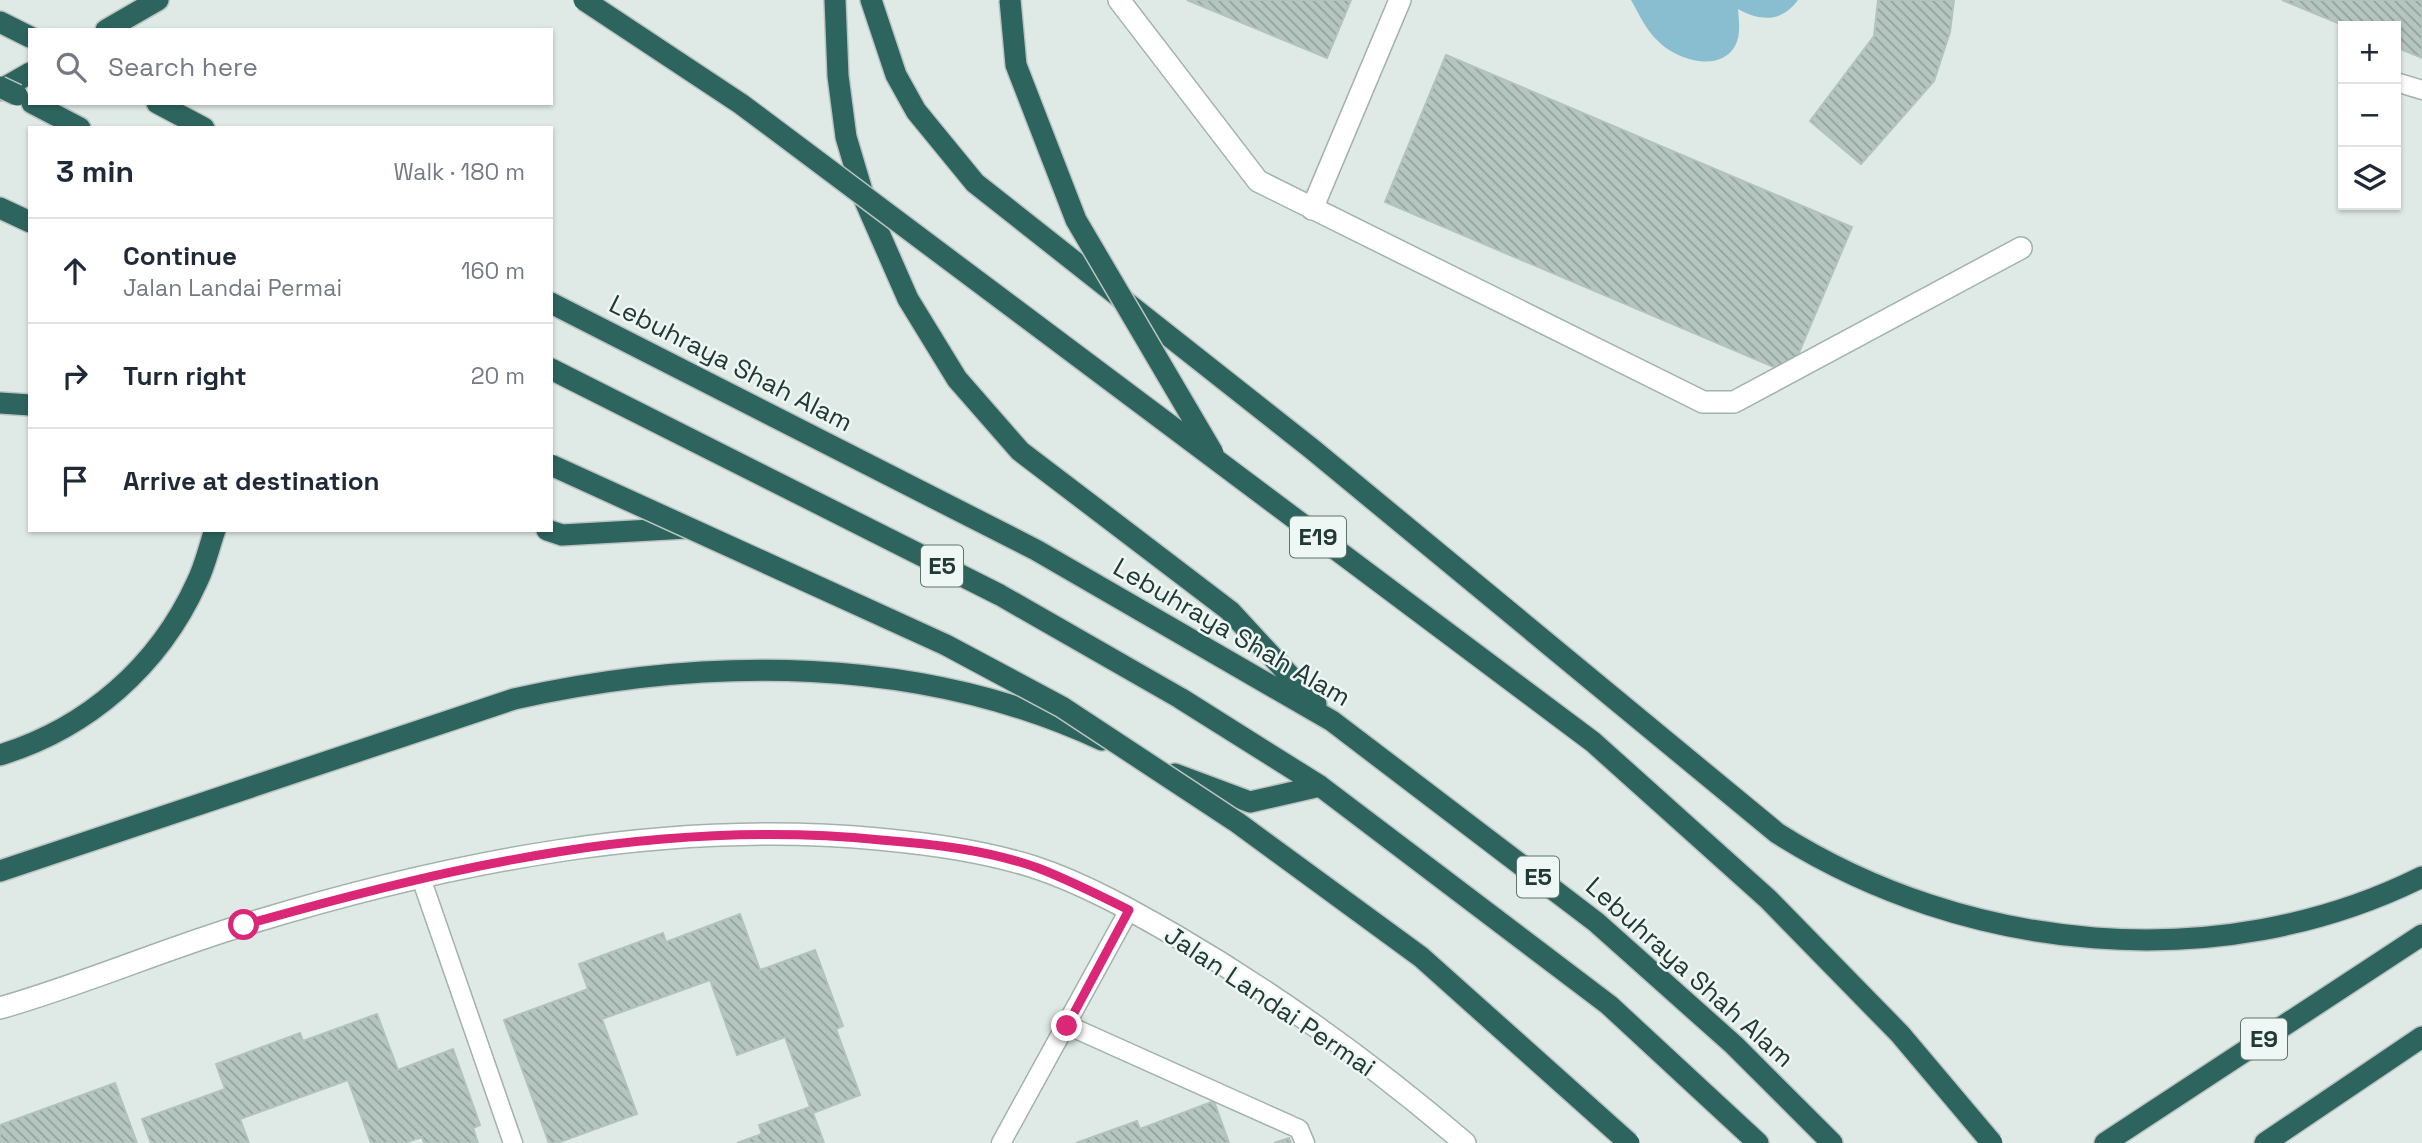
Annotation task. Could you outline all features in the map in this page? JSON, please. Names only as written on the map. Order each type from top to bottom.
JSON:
[{"type":"highway","points":[[109,28],[158,0]]},
{"type":"highway","name":"E19","points":[[584,0],[741,104],[1593,742],[1768,899],[1900,1034],[1992,1143]]},
{"type":"highway","points":[[835,0],[838,76],[846,137],[865,201],[908,299],[957,379],[1020,451],[1230,611],[1332,721]]},
{"type":"highway","points":[[871,0],[897,75],[916,111],[975,183],[1312,449],[1777,833],[1824,863],[1884,890],[2017,928],[2085,938],[2151,941],[2207,938],[2330,914],[2390,893],[2422,877]]},
{"type":"highway","points":[[1010,0],[1016,65],[1076,220],[1220,463]]},
{"type":"highway","points":[[0,22],[28,36]]},
{"type":"highway","points":[[28,76],[16,95],[40,126]]},
{"type":"highway","points":[[35,105],[76,126]]},
{"type":"highway","points":[[161,105],[200,126]]},
{"type":"highway","points":[[0,208],[28,221]]},
{"type":"highway","name":"Lebuhraya Shah Alam","points":[[553,304],[1036,550],[1332,721],[1596,922],[1696,1009],[1832,1143]]},
{"type":"highway","name":"E5","points":[[553,370],[1000,595],[1180,698],[1320,786],[1609,1006],[1758,1143]]},
{"type":"highway","points":[[0,403],[28,404]]},
{"type":"highway","points":[[553,466],[946,645],[1073,714],[1238,823],[1421,957],[1629,1143]]},
{"type":"highway","points":[[552,532],[562,536],[687,528]]},
{"type":"highway","points":[[0,755],[46,740],[86,717],[130,677],[154,652],[178,617],[198,581],[214,532]]},
{"type":"highway","points":[[0,871],[514,699],[591,682],[654,674],[730,671],[833,672],[911,682],[1045,716],[1198,784],[1250,802],[1320,786]]},
{"type":"highway","name":"E9","points":[[2105,1143],[2422,935]]},
{"type":"highway","points":[[2265,1143],[2422,1037]]},
{"type":"street","points":[[1119,0],[1258,181],[1703,402],[1734,401],[2021,248]]},
{"type":"street","points":[[1312,209],[1400,0]]},
{"type":"street","name":"Jalan Landai Permai","points":[[0,1008],[94,980],[244,925],[421,878],[532,856],[656,837],[749,832],[830,835],[976,852],[1036,867],[1129,910],[1226,965],[1297,1012],[1375,1069],[1465,1143]]},
{"type":"lane","points":[[2401,84],[2422,90]]},
{"type":"lane","points":[[421,878],[513,1143]]},
{"type":"lane","points":[[1001,1143],[1129,910]]},
{"type":"lane","points":[[1067,1026],[1299,1129],[1305,1143]]},
{"type":"water","points":[[1631,0],[1798,0],[1785,13],[1770,18],[1754,16],[1738,9],[1739,33],[1735,46],[1728,55],[1719,60],[1697,61],[1675,53],[1658,41]]},
{"type":"building","points":[[1187,0],[1351,0],[1327,58]]},
{"type":"building","points":[[1878,0],[1954,0],[1950,32],[1934,81],[1861,164],[1810,121],[1874,36]]},
{"type":"building","points":[[2282,0],[2422,0],[2422,58],[2401,49],[2401,21],[2338,21],[2338,23]]},
{"type":"building","points":[[1446,55],[1852,227],[1790,374],[1385,202]]},
{"type":"building","points":[[740,914],[760,970],[815,950],[843,1026],[836,1029],[860,1095],[813,1113],[824,1143],[737,1143],[762,1134],[759,1125],[810,1107],[785,1037],[737,1055],[710,980],[602,1019],[637,1114],[557,1143],[549,1143],[504,1020],[588,989],[579,964],[663,933],[666,942]]},
{"type":"building","points":[[377,1014],[398,1070],[453,1049],[480,1125],[473,1128],[478,1143],[424,1143],[422,1137],[405,1143],[371,1143],[348,1080],[240,1119],[249,1143],[151,1143],[142,1119],[225,1089],[216,1064],[300,1033],[303,1041]]},
{"type":"building","points":[[115,1083],[137,1143],[0,1143],[0,1125]]},
{"type":"building","points":[[1214,1101],[1229,1143],[1076,1143],[1137,1121],[1140,1129]]},
{"type":"building","points":[[1289,1138],[1291,1143],[1274,1143]]},
{"type":"route","points":[[244,925],[360,892],[460,869],[656,837],[749,832],[912,842],[976,852],[1036,867],[1129,910],[1067,1026]]}]
